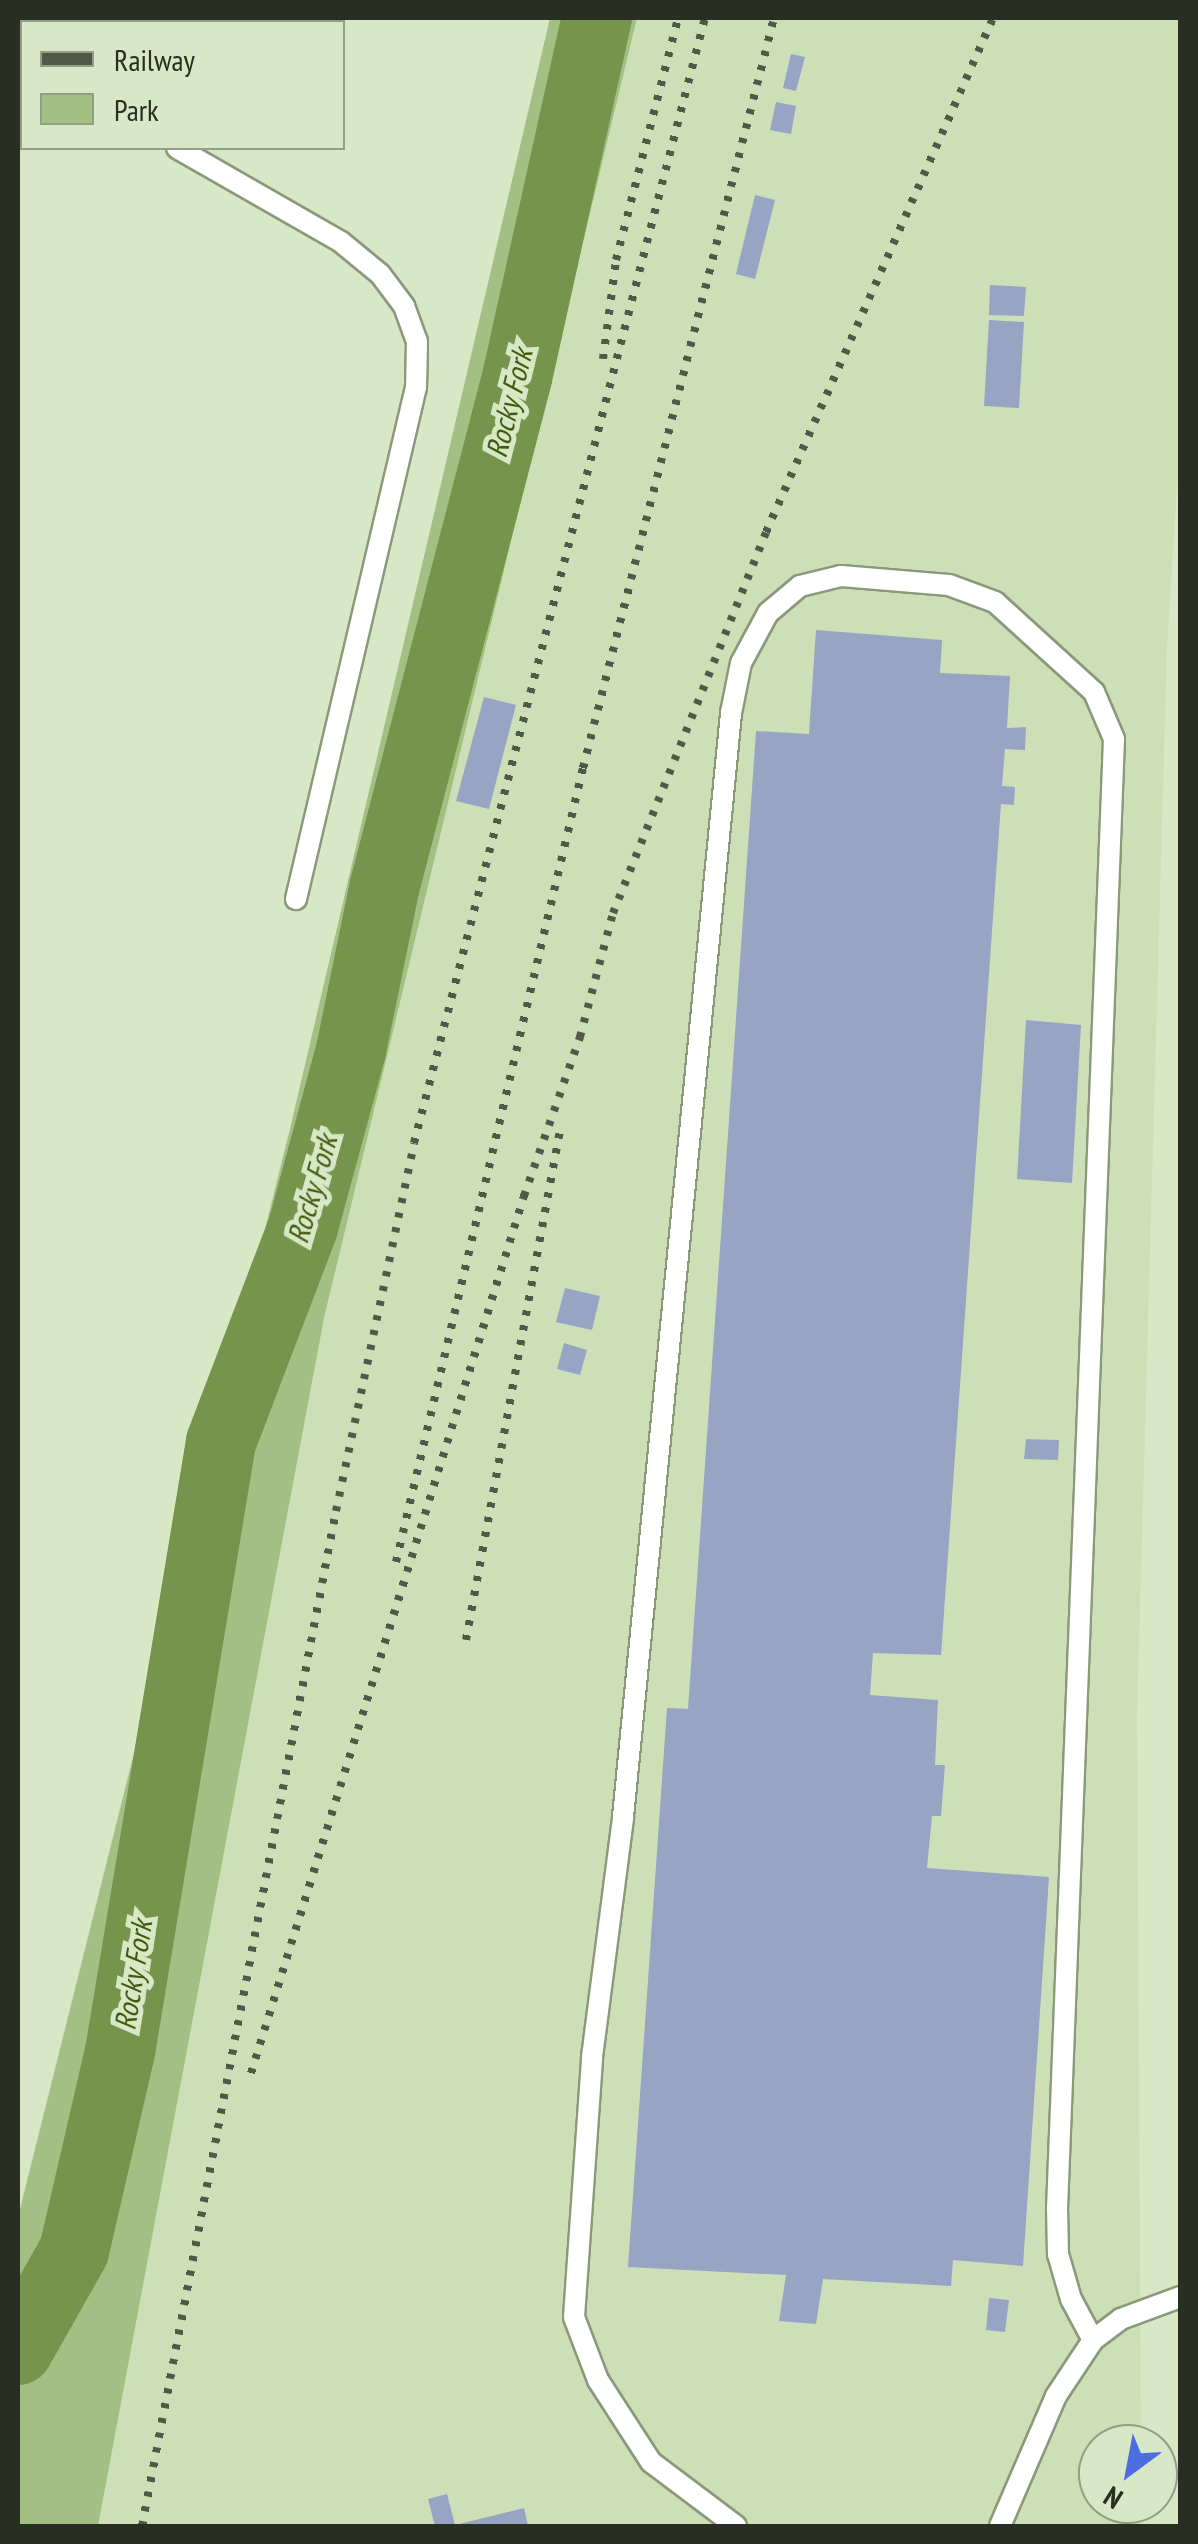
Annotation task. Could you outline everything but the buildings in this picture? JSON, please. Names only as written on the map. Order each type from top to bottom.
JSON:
[{"type":"lane","points":[[180,150],[354,252],[404,306],[416,341],[416,388],[296,899]]},
{"type":"lane","points":[[736,2526],[650,2462],[598,2380],[574,2318],[592,2057],[623,1817],[731,713],[741,664],[768,613],[800,586],[841,576],[949,585],[994,602],[1094,692],[1114,738],[1057,2206],[1058,2254],[1071,2300],[1093,2340]]},
{"type":"lane","points":[[1000,2526],[1056,2396],[1093,2340],[1122,2319],[1180,2297]]},
{"type":"shaded area","points":[[637,18],[1180,18],[1180,440],[1167,647],[1137,1715],[1141,2424],[1078,2424],[1078,2524],[1141,2526],[98,2526],[324,1318]]},
{"type":"green space","points":[[550,18],[637,18],[324,1318],[98,2526],[18,2526],[18,2217],[289,1133]]},
{"type":"waterway","name":"Rocky Fork","points":[[18,2350],[74,2251],[120,2052],[221,1442],[303,1227],[351,1050],[385,885],[517,378],[597,18]]},
{"type":"railway","points":[[603,359],[616,260],[678,18]]},
{"type":"railway","points":[[142,2526],[336,1511],[414,1143],[705,18]]},
{"type":"railway","points":[[396,1562],[583,768],[774,18]]},
{"type":"railway","points":[[251,2073],[524,1196],[580,1037],[613,913],[766,532],[993,18]]},
{"type":"railway","points":[[466,1640],[561,1125]]}]
